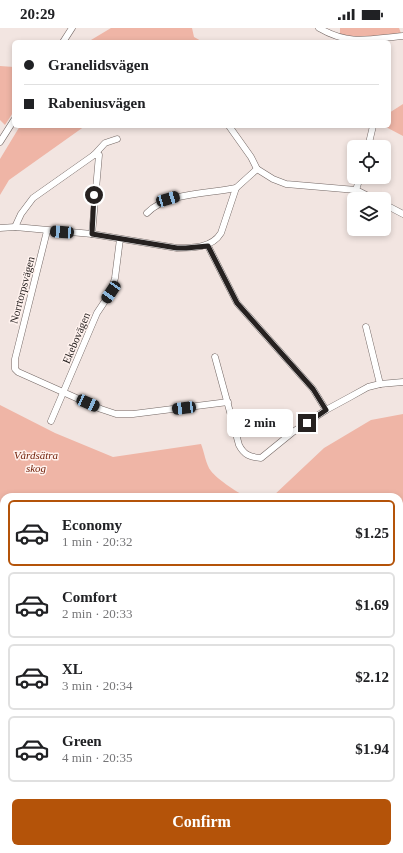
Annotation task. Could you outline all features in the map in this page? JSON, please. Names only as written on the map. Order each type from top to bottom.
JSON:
[{"type":"street","points":[[64,40],[72,28]]},
{"type":"street","points":[[318,28],[340,38],[355,40],[373,40],[403,36],[403,28]]},
{"type":"street","points":[[0,142],[12,123]]},
{"type":"street","points":[[230,128],[251,157],[257,169],[273,180],[286,184],[356,190],[360,192]]},
{"type":"street","points":[[370,140],[373,128]]},
{"type":"street","points":[[15,228],[21,214],[32,198],[94,154],[105,143],[117,139]]},
{"type":"street","points":[[92,234],[99,155],[94,154]]},
{"type":"street","points":[[0,228],[92,234],[177,248],[208,246],[218,239],[221,233],[236,188],[257,169]]},
{"type":"street","points":[[356,190],[358,184]]},
{"type":"street","points":[[147,213],[153,206],[177,197],[236,188]]},
{"type":"street","points":[[391,208],[403,214]]},
{"type":"street","name":"Norrtorpsvägen","points":[[47,231],[14,364],[15,369],[24,375],[101,409],[121,415],[228,402]]},
{"type":"street","name":"Ekebovägen","points":[[51,421],[96,313],[111,292],[115,278],[120,239]]},
{"type":"street","points":[[208,246],[237,303],[313,389],[326,410]]},
{"type":"street","points":[[366,327],[380,384]]},
{"type":"street","points":[[215,357],[239,446],[242,452],[247,455],[261,458],[293,432],[326,410],[368,387],[380,384],[403,382]]},
{"type":"green space","points":[[111,28],[192,28],[194,37],[199,40],[91,40]]},
{"type":"green space","points":[[340,28],[399,28],[402,36],[340,38]]},
{"type":"green space","points":[[0,66],[12,67],[12,114],[5,125],[0,120]]},
{"type":"green space","points":[[403,104],[403,136],[388,128],[391,128],[391,112]]},
{"type":"green space","points":[[19,128],[82,128],[9,180],[0,195],[0,159]]},
{"type":"green space","name":"Vårdsätra skog","points":[[0,405],[55,433],[113,457],[201,444],[211,471],[223,482],[240,493],[0,493]]},
{"type":"green space","points":[[403,414],[403,493],[276,493],[324,448],[371,420]]},
{"type":"route","points":[[94,195],[92,234],[177,248],[208,246],[237,303],[298,370],[313,389],[326,410],[307,423]]}]
